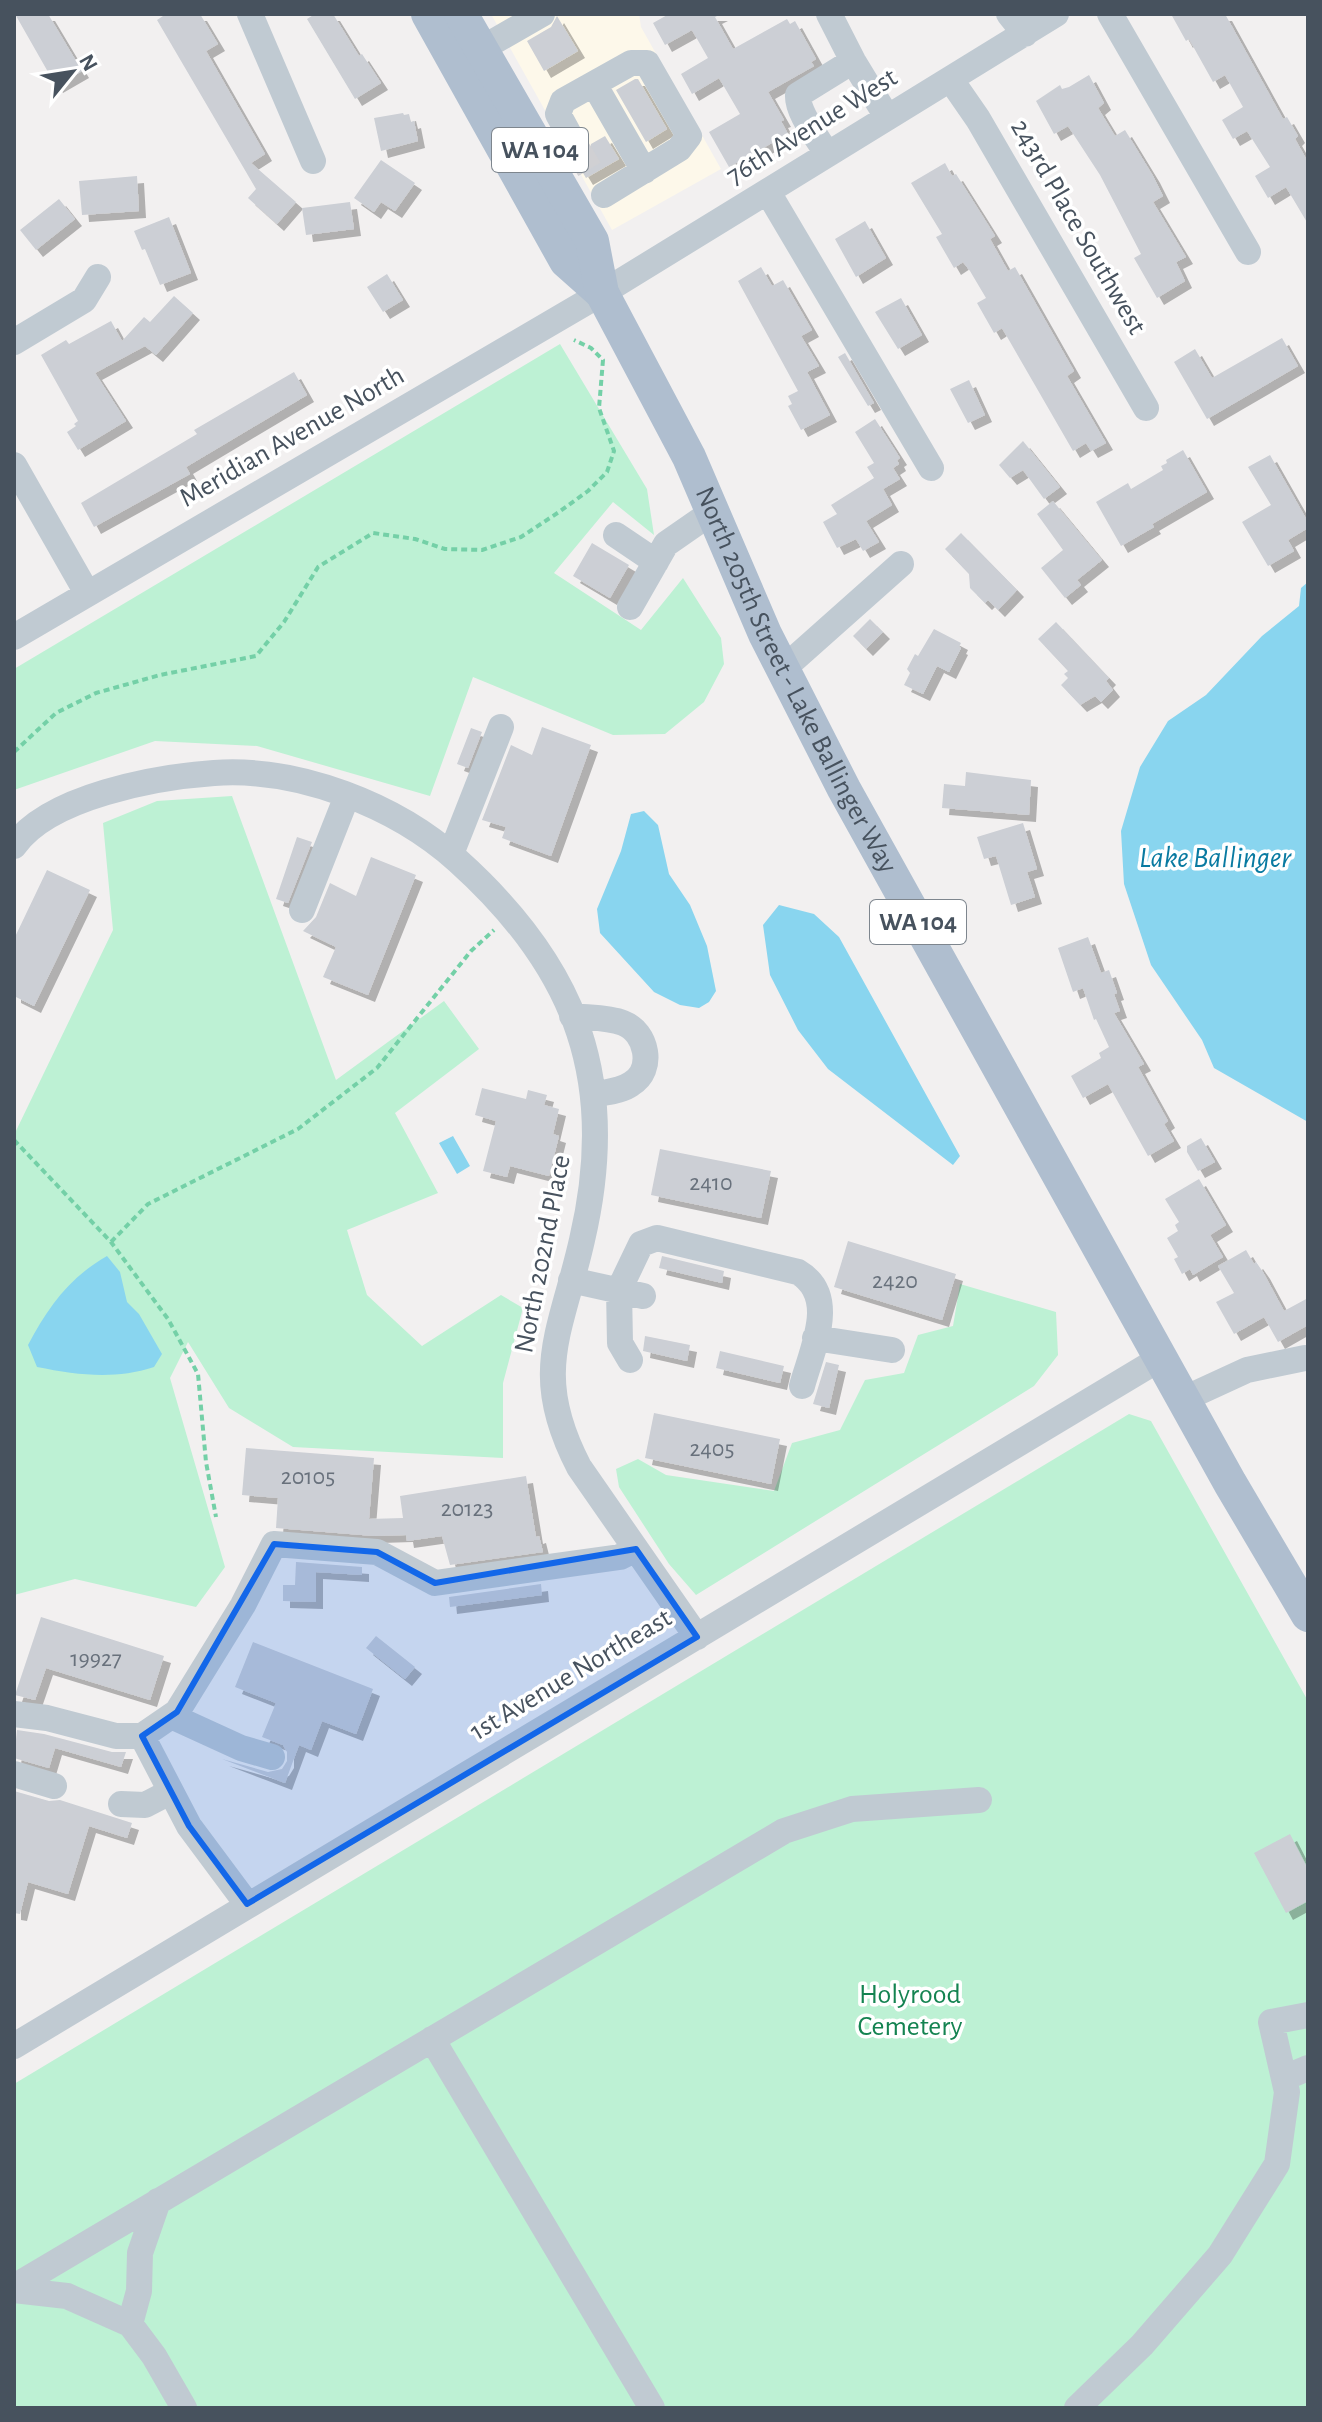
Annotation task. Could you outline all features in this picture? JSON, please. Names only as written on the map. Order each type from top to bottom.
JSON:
[{"type":"main road","name":"North 205th Street - Lake Ballinger Way","points":[[428,14],[566,261],[602,293]]},
{"type":"main road","name":"North 205th Street - Lake Ballinger Way","points":[[461,14],[592,241],[602,293],[689,457],[783,669],[844,789],[1161,1358]]},
{"type":"main road","name":"WA 104","points":[[1161,1358],[1308,1615]]},
{"type":"street","points":[[250,14],[313,161]]},
{"type":"street","points":[[481,49],[542,14]]},
{"type":"street","points":[[829,14],[887,117]]},
{"type":"street","name":"76th Avenue West","points":[[602,293],[951,80],[1017,24],[1056,14]]},
{"type":"street","points":[[1110,14],[1248,252]]},
{"type":"street","points":[[827,154],[797,101],[798,95],[853,61]]},
{"type":"street","points":[[576,147],[558,114],[563,101],[631,63],[647,63],[689,136],[679,149],[604,195]]},
{"type":"street","name":"243rd Place Southwest","points":[[951,80],[978,119],[1146,408]]},
{"type":"street","points":[[594,84],[644,171]]},
{"type":"street","points":[[768,192],[931,468]]},
{"type":"street","points":[[14,342],[84,300],[98,277]]},
{"type":"street","name":"Meridian Avenue North","points":[[14,637],[602,293]]},
{"type":"street","points":[[14,465],[87,593]]},
{"type":"street","points":[[630,607],[666,544],[712,512]]},
{"type":"street","points":[[616,535],[656,562]]},
{"type":"street","points":[[783,669],[901,564]]},
{"type":"street","points":[[451,854],[501,727]]},
{"type":"street","name":"North 202nd Place","points":[[14,846],[39,823],[116,789],[182,775],[223,772],[265,775],[347,796],[407,823],[451,854],[513,914],[556,980],[588,1060],[594,1095],[596,1166],[582,1241],[554,1342],[552,1383],[557,1414],[579,1467],[697,1637]]},
{"type":"street","points":[[302,910],[347,796]]},
{"type":"street","points":[[572,1016],[621,1022],[636,1032],[645,1047],[643,1068],[633,1083],[594,1095]]},
{"type":"street","points":[[630,1360],[620,1343],[641,1244],[657,1238],[798,1272],[808,1278],[818,1293],[822,1313],[802,1386]]},
{"type":"street","points":[[571,1280],[631,1293]]},
{"type":"street","points":[[815,1338],[892,1350]]},
{"type":"street","name":"1st Avenue Northeast","points":[[14,2046],[1161,1358]]},
{"type":"street","points":[[1184,1399],[1247,1370],[1305,1358]]},
{"type":"street","points":[[14,1714],[47,1718],[116,1736],[142,1736],[177,1712],[243,1605],[274,1544],[377,1552],[435,1583],[620,1557],[636,1549]]},
{"type":"street","points":[[171,1716],[241,1748],[272,1757]]},
{"type":"street","points":[[142,1736],[189,1826],[247,1904]]},
{"type":"street","points":[[14,1774],[54,1786]]},
{"type":"street","points":[[121,1804],[145,1805],[170,1792]]},
{"type":"street","points":[[14,2288],[784,1831],[852,1809],[979,1800]]},
{"type":"street","points":[[1077,2408],[1142,2345],[1220,2255],[1277,2164],[1287,2092],[1271,2022],[1308,2015]]},
{"type":"street","points":[[432,2039],[652,2408]]},
{"type":"street","points":[[1284,2078],[1308,2068]]},
{"type":"street","points":[[130,2324],[139,2291],[140,2253],[158,2201]]},
{"type":"street","points":[[14,2288],[67,2296],[130,2324],[154,2356],[184,2408]]},
{"type":"path","points":[[14,752],[56,713],[96,693],[160,675],[256,656],[284,622],[318,567],[373,533],[415,539],[445,549],[482,550],[521,537],[588,491],[607,472],[614,451],[599,408],[603,360],[591,348],[574,340]]},
{"type":"path","points":[[111,1242],[148,1204],[298,1129],[377,1068],[471,951],[513,914]]},
{"type":"path","points":[[14,1140],[111,1242],[168,1319],[198,1374],[206,1462],[216,1517]]},
{"type":"highlighted area","points":[[274,1544],[377,1552],[435,1583],[636,1549],[697,1637],[247,1904],[189,1826],[142,1736],[177,1712]]},
{"type":"shaded area","points":[[491,14],[639,14],[641,27],[721,169],[612,230]]},
{"type":"green space","points":[[560,344],[647,489],[654,535],[613,502],[554,573],[641,630],[683,578],[721,638],[724,664],[704,702],[665,734],[613,735],[473,677],[430,796],[257,746],[155,741],[14,790],[14,669]]},
{"type":"green space","points":[[232,796],[336,1080],[444,1001],[479,1049],[395,1113],[438,1193],[347,1230],[367,1295],[422,1346],[501,1295],[523,1308],[503,1383],[503,1458],[293,1447],[229,1408],[188,1342],[170,1378],[225,1567],[196,1607],[75,1579],[14,1595],[14,1135],[113,930],[103,823],[157,801]]},
{"type":"green space","points":[[960,1284],[1056,1312],[1058,1355],[1034,1386],[696,1595],[669,1564],[619,1487],[616,1469],[638,1459],[666,1475],[774,1491],[792,1443],[840,1430],[865,1380],[904,1373],[918,1335],[953,1326]]},
{"type":"green space","name":"Holyrood Cemetery","points":[[1129,1414],[1151,1421],[1308,1701],[1308,2408],[14,2408],[14,2084]]},
{"type":"water","name":"Lake Ballinger","points":[[1308,582],[1308,1122],[1214,1068],[1202,1040],[1151,965],[1124,884],[1121,831],[1140,767],[1168,721],[1206,695],[1262,636],[1299,606],[1301,588]]},
{"type":"water","points":[[644,811],[658,825],[669,874],[690,905],[707,946],[716,991],[709,1002],[699,1008],[680,1005],[654,992],[600,933],[597,909],[621,851],[631,814]]},
{"type":"water","points":[[779,905],[814,914],[839,937],[960,1156],[953,1165],[828,1069],[798,1030],[770,975],[763,925]]},
{"type":"water","points":[[453,1136],[470,1166],[457,1174],[439,1143]]},
{"type":"water","points":[[107,1256],[120,1272],[127,1302],[139,1314],[162,1354],[154,1367],[125,1374],[96,1375],[37,1367],[28,1345],[44,1318],[71,1283]]},
{"type":"building","points":[[15,14],[48,14],[82,71],[56,86]]},
{"type":"building","points":[[166,14],[200,14],[218,44],[206,51],[265,154],[251,163],[296,202],[277,224],[248,198],[256,189],[157,20]]},
{"type":"building","points":[[315,14],[333,14],[359,56],[362,54],[381,83],[355,99],[307,19]]},
{"type":"building","points":[[669,14],[721,14],[715,17],[733,49],[787,19],[790,24],[795,21],[816,59],[811,62],[814,66],[768,92],[784,120],[781,121],[788,134],[729,167],[709,132],[740,114],[719,78],[692,94],[681,74],[708,58],[692,30],[665,45],[653,23]]},
{"type":"building","points":[[1171,14],[1225,14],[1283,119],[1287,117],[1298,136],[1295,139],[1308,162],[1308,224],[1286,187],[1268,198],[1255,176],[1270,167],[1247,131],[1233,139],[1222,120],[1243,107],[1225,75],[1213,82]]},
{"type":"building","points":[[557,16],[578,51],[544,71],[527,41],[551,27]]},
{"type":"building","points":[[1089,75],[1104,103],[1098,108],[1115,136],[1125,130],[1153,176],[1163,196],[1153,202],[1186,257],[1176,262],[1185,281],[1157,298],[1134,258],[1141,254],[1100,175],[1068,126],[1054,134],[1036,101],[1060,85],[1062,89],[1069,87]]},
{"type":"building","points":[[638,79],[667,129],[646,142],[616,90]]},
{"type":"building","points":[[409,114],[411,122],[414,121],[418,141],[381,151],[374,118]]},
{"type":"building","points":[[605,136],[619,159],[586,178],[577,163],[589,156],[591,144]]},
{"type":"building","points":[[381,160],[415,183],[395,211],[381,202],[374,212],[354,198]]},
{"type":"building","points":[[945,163],[952,176],[956,174],[995,236],[990,239],[1008,271],[1015,267],[1074,371],[1067,376],[1106,443],[1091,451],[1086,443],[1073,451],[1002,328],[994,333],[977,303],[986,298],[970,271],[963,262],[954,268],[936,237],[942,234],[911,183]]},
{"type":"building","points":[[137,176],[139,211],[82,215],[79,181]]},
{"type":"building","points":[[59,199],[75,219],[36,250],[20,230]]},
{"type":"building","points":[[350,202],[354,229],[306,235],[302,208]]},
{"type":"building","points":[[169,217],[191,273],[160,285],[134,231]]},
{"type":"building","points":[[865,221],[886,258],[856,277],[835,239]]},
{"type":"building","points":[[761,267],[772,286],[783,280],[812,330],[801,336],[819,366],[807,372],[830,415],[801,430],[788,406],[792,404],[788,396],[798,391],[738,281]]},
{"type":"building","points":[[387,274],[403,300],[383,312],[367,287]]},
{"type":"building","points":[[174,296],[193,313],[156,355],[145,346],[95,373],[126,421],[78,450],[67,432],[78,421],[41,355],[66,340],[69,344],[111,321],[122,341],[144,317],[150,322]]},
{"type":"building","points":[[901,298],[922,335],[898,349],[875,312]]},
{"type":"building","points":[[1282,338],[1298,366],[1207,419],[1174,362],[1195,349],[1212,378]]},
{"type":"building","points":[[845,353],[874,403],[868,406],[838,357]]},
{"type":"building","points":[[294,372],[307,395],[186,467],[190,474],[94,527],[81,503],[197,434],[194,430]]},
{"type":"building","points":[[969,380],[985,415],[968,423],[950,389]]},
{"type":"building","points":[[875,419],[900,458],[897,460],[899,464],[893,468],[900,479],[883,489],[892,505],[866,521],[879,542],[863,551],[856,539],[837,548],[823,522],[837,514],[831,505],[874,478],[867,467],[874,463],[855,432]]},
{"type":"building","points":[[1023,441],[1060,487],[1044,499],[1023,470],[1010,478],[999,465]]},
{"type":"building","points":[[1183,450],[1207,492],[1121,546],[1096,502],[1128,483],[1131,489],[1163,470],[1161,466],[1167,463],[1166,460]]},
{"type":"building","points":[[1270,455],[1308,522],[1308,528],[1288,540],[1294,551],[1268,566],[1242,522],[1271,505],[1248,467]]},
{"type":"building","points":[[1053,501],[1102,560],[1077,580],[1081,585],[1065,598],[1041,568],[1063,550],[1037,514]]},
{"type":"building","points":[[961,533],[1017,590],[998,610],[988,600],[985,603],[970,588],[969,574],[945,549]]},
{"type":"building","points":[[592,543],[629,565],[610,598],[573,576]]},
{"type":"building","points":[[870,619],[883,632],[866,649],[853,636]]},
{"type":"building","points":[[1056,622],[1109,678],[1106,681],[1113,690],[1101,702],[1095,696],[1080,705],[1061,685],[1068,678],[1064,674],[1068,671],[1038,639]]},
{"type":"building","points":[[934,629],[961,643],[961,648],[949,672],[937,666],[923,694],[904,685],[910,673],[907,669],[915,654],[918,656]]},
{"type":"building","points":[[542,727],[591,745],[551,856],[502,838],[506,827],[482,820],[511,745],[532,755]]},
{"type":"building","points":[[471,728],[482,732],[468,768],[457,764]]},
{"type":"building","points":[[966,772],[1031,780],[1029,815],[942,808],[944,784],[965,786]]},
{"type":"building","points":[[1023,823],[1037,869],[1027,872],[1035,897],[1011,905],[996,856],[984,859],[977,837]]},
{"type":"building","points":[[297,837],[312,842],[288,903],[276,899]]},
{"type":"building","points":[[371,857],[416,875],[368,995],[323,977],[336,947],[303,931],[316,917],[330,883],[356,896]]},
{"type":"building","points":[[47,870],[90,890],[34,1006],[14,996],[14,939]]},
{"type":"building","points":[[1088,937],[1101,973],[1109,970],[1120,1011],[1114,1013],[1144,1064],[1138,1067],[1168,1121],[1164,1124],[1174,1141],[1148,1156],[1108,1084],[1083,1098],[1071,1076],[1101,1058],[1099,1053],[1109,1047],[1094,1020],[1083,988],[1073,992],[1058,948]]},
{"type":"building","points":[[482,1088],[526,1099],[528,1090],[547,1095],[544,1105],[559,1109],[553,1134],[559,1136],[549,1176],[510,1166],[507,1177],[483,1171],[496,1121],[475,1115]]},
{"type":"building","points":[[1201,1138],[1215,1162],[1198,1171],[1187,1152],[1187,1146]]},
{"type":"building","points":[[660,1149],[771,1171],[761,1218],[651,1195]]},
{"type":"building","points":[[1199,1179],[1226,1225],[1210,1235],[1223,1257],[1193,1275],[1190,1269],[1182,1274],[1174,1259],[1178,1257],[1167,1238],[1178,1231],[1175,1225],[1179,1222],[1165,1199]]},
{"type":"building","points":[[848,1241],[956,1274],[942,1320],[834,1287]]},
{"type":"building","points":[[1246,1250],[1263,1272],[1284,1311],[1308,1298],[1308,1325],[1278,1342],[1264,1317],[1234,1334],[1216,1302],[1234,1293],[1218,1266]]},
{"type":"building","points":[[662,1256],[724,1271],[722,1283],[659,1268]]},
{"type":"building","points":[[645,1336],[690,1345],[687,1361],[643,1351]]},
{"type":"building","points":[[720,1351],[784,1366],[780,1383],[716,1368]]},
{"type":"building","points":[[826,1362],[839,1365],[829,1408],[813,1404]]},
{"type":"building","points":[[654,1413],[780,1439],[771,1484],[645,1458]]},
{"type":"building","points":[[246,1448],[374,1458],[369,1519],[403,1518],[400,1496],[526,1476],[536,1537],[539,1536],[543,1552],[450,1565],[442,1536],[407,1541],[406,1535],[374,1536],[276,1528],[278,1498],[242,1495]]},
{"type":"building","points":[[296,1562],[362,1567],[362,1575],[316,1572],[316,1602],[283,1601],[283,1585],[295,1585]]},
{"type":"building","points":[[541,1584],[542,1595],[450,1607],[449,1597]]},
{"type":"building","points":[[41,1617],[164,1656],[150,1700],[46,1668],[35,1700],[15,1695]]},
{"type":"building","points":[[376,1636],[415,1667],[405,1679],[366,1648]]},
{"type":"building","points":[[253,1642],[373,1689],[356,1734],[322,1721],[311,1750],[299,1745],[285,1783],[222,1759],[268,1772],[282,1769],[287,1761],[283,1745],[262,1737],[276,1703],[235,1687]]},
{"type":"building","points":[[17,1730],[112,1752],[126,1752],[121,1767],[55,1748],[49,1768],[14,1758]]},
{"type":"building","points":[[14,1791],[49,1801],[60,1800],[132,1823],[127,1838],[89,1826],[68,1894],[28,1882],[20,1914],[14,1913]]},
{"type":"building","points":[[1290,1834],[1308,1869],[1308,1901],[1286,1913],[1254,1853]]},
{"type":"tunnel","points":[[576,147],[596,180]]}]
